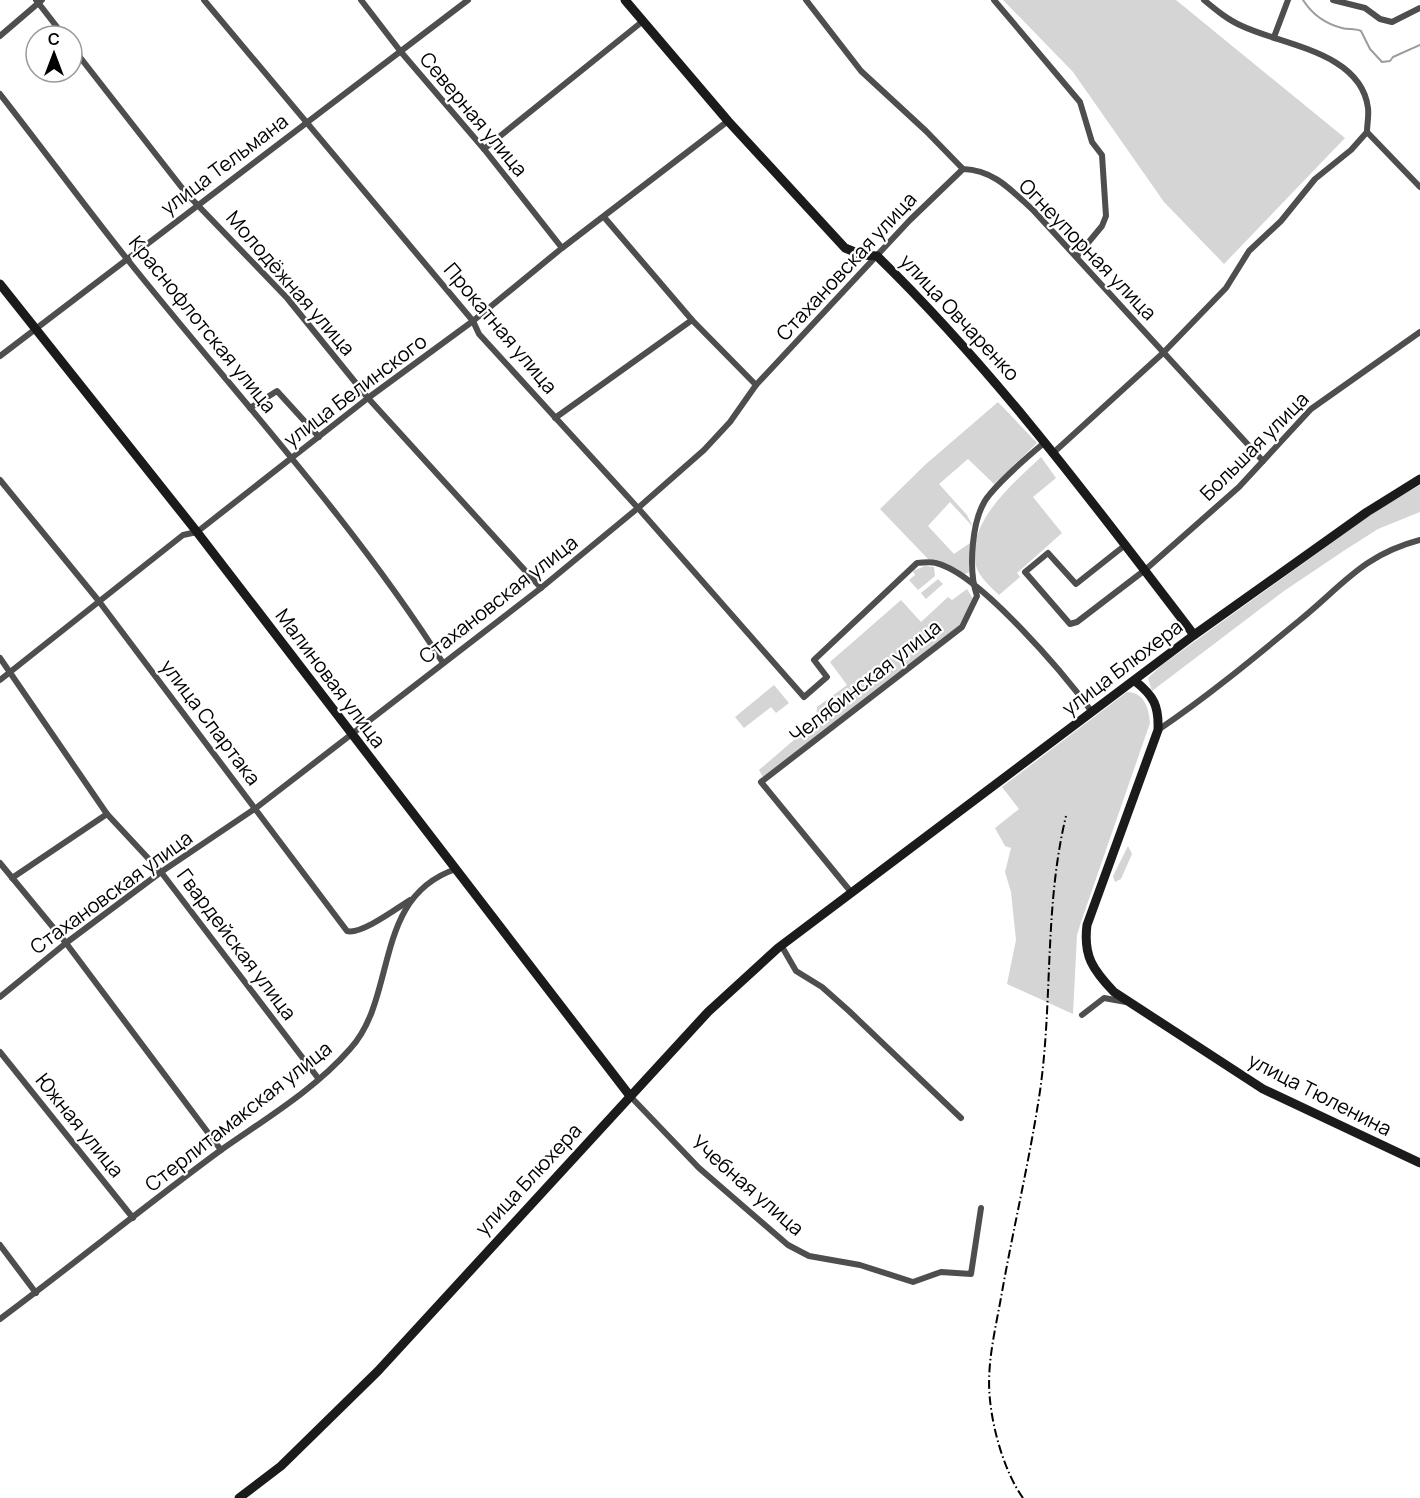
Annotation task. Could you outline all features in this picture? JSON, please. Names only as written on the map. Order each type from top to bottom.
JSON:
[{"type":"main road","name":"улица Овчаренко","points":[[625,0],[728,121],[845,248],[862,255],[877,256],[919,296],[1011,398],[1194,635]]},
{"type":"main road","name":"Малиновая улица","points":[[0,284],[197,532],[630,1096]]},
{"type":"main road","name":"улица Блюхера","points":[[239,1498],[280,1466],[378,1371],[708,1012],[781,945],[1194,635],[1367,512],[1420,479]]},
{"type":"main road","points":[[1135,681],[1155,702],[1159,710],[1158,730]]},
{"type":"main road","name":"улица Тюленина","points":[[1158,730],[1090,915],[1086,952],[1094,971],[1114,992],[1263,1089],[1420,1163]]},
{"type":"street","name":"Прокатная улица","points":[[204,0],[473,321],[479,334],[638,508],[804,697],[827,677],[814,660],[917,563],[936,563],[972,582]]},
{"type":"street","name":"Северная улица","points":[[361,0],[562,248]]},
{"type":"street","name":"улица Тельмана","points":[[0,356],[468,0]]},
{"type":"street","points":[[806,0],[861,71],[963,169]]},
{"type":"street","points":[[994,0],[1080,102],[1092,142],[1102,155],[1106,216],[1102,226],[1077,255]]},
{"type":"street","points":[[1052,454],[1163,353],[1226,288],[1249,251],[1281,221],[1315,179],[1351,150],[1367,132],[1368,108],[1362,90],[1352,76],[1323,55],[1244,27],[1226,18],[1204,0]]},
{"type":"street","points":[[1274,37],[1288,0]]},
{"type":"street","points":[[1333,0],[1365,8],[1380,19],[1392,22],[1420,8]]},
{"type":"street","points":[[0,36],[39,1],[55,24]]},
{"type":"street","points":[[484,149],[643,21]]},
{"type":"street","name":"Молодёжная улица","points":[[84,62],[186,193],[287,298],[368,398],[541,588]]},
{"type":"street","name":"Краснофлотская улица","points":[[0,94],[127,258],[293,458],[403,600],[443,663]]},
{"type":"street","name":"улица Белинского","points":[[0,680],[98,600],[183,535],[197,532],[368,398],[473,321],[562,248],[728,121]]},
{"type":"street","points":[[1367,132],[1420,187]]},
{"type":"street","name":"Огнеупорная улица","points":[[963,169],[977,170],[994,176],[1033,210],[1077,255],[1163,353],[1263,461]]},
{"type":"street","name":"Стахановская улица","points":[[0,997],[66,943],[161,872],[256,808],[541,588],[638,508],[704,450],[730,422],[756,385],[877,256],[963,169]]},
{"type":"street","points":[[604,217],[692,320],[756,385]]},
{"type":"street","points":[[555,418],[692,320]]},
{"type":"street","name":"Большая улица","points":[[1124,546],[1076,584],[1048,553],[1025,572],[1070,624],[1077,622],[1145,570],[1239,488],[1311,409],[1420,332]]},
{"type":"street","points":[[250,408],[278,391],[319,438]]},
{"type":"street","name":"Челябинская улица","points":[[851,892],[761,782],[962,627],[977,596],[972,582],[972,540],[988,495],[1044,443]]},
{"type":"street","name":"улица Спартака","points":[[0,480],[98,600],[347,931],[351,932],[364,927],[410,900]]},
{"type":"street","points":[[1158,730],[1272,643],[1362,564],[1380,553],[1420,540]]},
{"type":"street","points":[[972,582],[1059,669],[1092,712]]},
{"type":"street","name":"Гвардейская улица","points":[[0,658],[107,814],[161,872],[318,1078]]},
{"type":"street","points":[[12,878],[107,814]]},
{"type":"street","points":[[0,863],[66,943],[221,1150]]},
{"type":"street","name":"Стерлитамакская улица","points":[[0,1319],[221,1150],[271,1116],[350,1050],[364,1031],[390,946],[410,900],[422,886],[440,874],[456,869]]},
{"type":"street","points":[[781,945],[796,971],[822,987],[849,1011],[961,1118]]},
{"type":"street","points":[[1082,1015],[1104,998],[1131,1003]]},
{"type":"street","name":"Южная улица","points":[[0,1052],[133,1218]]},
{"type":"street","name":"Учебная улица","points":[[630,1096],[699,1168],[788,1245],[809,1256],[860,1265],[913,1281],[940,1272],[971,1274],[981,1208]]},
{"type":"street","points":[[0,1245],[36,1293]]},
{"type":"shaded area","points":[[1003,0],[1176,0],[1345,138],[1224,264],[1164,202],[1073,72]]},
{"type":"shaded area","points":[[998,402],[1037,443],[994,484],[968,459],[939,484],[967,515],[973,527],[950,502],[928,526],[954,554],[970,543],[969,572],[965,574],[938,560],[928,559],[880,509],[926,464]]},
{"type":"shaded area","points":[[1041,457],[1056,478],[1033,497],[1062,533],[1017,573],[1020,577],[999,595],[982,578],[976,566],[975,550],[978,534],[994,505]]},
{"type":"shaded area","points":[[1420,485],[1420,512],[1378,529],[1345,550],[1284,591],[1152,691],[1148,678],[1162,665],[1376,511]]},
{"type":"shaded area","points":[[925,566],[934,567],[935,576],[918,590],[909,580],[915,575],[913,571]]},
{"type":"shaded area","points":[[938,579],[943,584],[926,599],[921,593]]},
{"type":"shaded area","points":[[967,589],[973,599],[959,626],[763,777],[759,770],[816,721],[817,707],[847,685],[830,662],[901,600],[921,622],[948,597],[952,600]]},
{"type":"shaded area","points":[[774,685],[789,703],[776,713],[771,707],[744,728],[735,717]]},
{"type":"shaded area","points":[[1127,692],[1138,695],[1145,702],[1150,723],[1077,935],[1073,1014],[1007,984],[1016,940],[1011,892],[1005,872],[1011,848],[1005,846],[995,828],[1019,809],[1002,787]]},
{"type":"shaded area","points":[[1128,846],[1132,854],[1121,879],[1115,882],[1113,876]]},
{"type":"waterway","points":[[1303,0],[1315,14],[1325,21],[1342,28],[1361,31],[1370,49],[1382,62],[1390,61],[1393,57],[1420,45]]},
{"type":"railway","points":[[1023,1498],[1005,1464],[997,1438],[990,1400],[989,1373],[1040,1091],[1054,885],[1066,816]]}]
